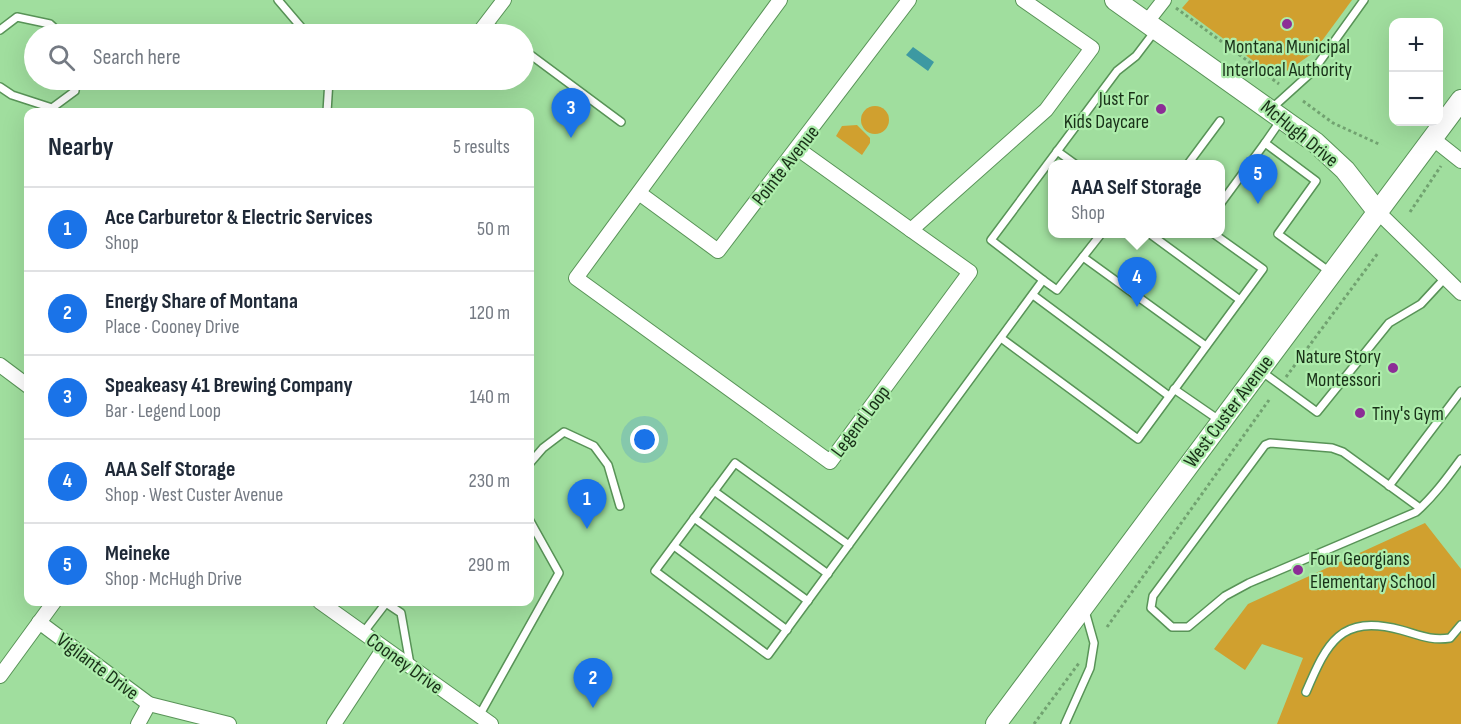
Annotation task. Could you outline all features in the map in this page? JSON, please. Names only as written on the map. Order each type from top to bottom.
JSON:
[{"type":"main road","name":"McHugh Drive","points":[[1115,0],[1317,143],[1344,170],[1377,211]]},
{"type":"main road","name":"West Custer Avenue","points":[[996,724],[1461,100]]},
{"type":"street","points":[[487,23],[504,0]]},
{"type":"street","name":"Legend Loop","points":[[780,0],[576,278],[830,462],[970,272],[911,230]]},
{"type":"street","name":"Pointe Avenue","points":[[639,193],[718,251],[798,149],[909,0]]},
{"type":"street","points":[[798,149],[911,230],[1046,110],[1092,48],[1023,0]]},
{"type":"street","points":[[1151,26],[1170,4]]},
{"type":"street","points":[[1432,138],[1461,161]]},
{"type":"street","name":"McHugh Drive","points":[[1377,211],[1461,293]]},
{"type":"street","points":[[0,365],[24,383]]},
{"type":"street","points":[[0,676],[51,606]]},
{"type":"street","name":"Cooney Drive","points":[[326,606],[485,720]]},
{"type":"street","name":"Vigilante Drive","points":[[39,622],[149,704],[229,724]]},
{"type":"street","points":[[334,724],[384,648]]},
{"type":"street","points":[[138,724],[149,704]]},
{"type":"lane","points":[[278,0],[298,24]]},
{"type":"lane","points":[[1225,197],[1265,142],[1277,113],[1313,70],[1364,0]]},
{"type":"lane","points":[[0,30],[17,17],[50,24]]},
{"type":"lane","points":[[1050,160],[1117,71],[1136,56],[1151,26]]},
{"type":"lane","points":[[534,57],[621,122]]},
{"type":"lane","points":[[0,87],[12,95],[52,108],[75,90]]},
{"type":"lane","points":[[327,108],[328,90]]},
{"type":"lane","points":[[1192,160],[1220,121]]},
{"type":"lane","points":[[1265,142],[1316,181],[1278,234],[1331,273]]},
{"type":"lane","points":[[1057,151],[1069,160]]},
{"type":"lane","points":[[1048,163],[991,240],[1058,290],[1098,238]]},
{"type":"lane","points":[[1155,238],[1240,300]]},
{"type":"lane","points":[[1001,338],[1138,439],[1263,269],[1220,238]]},
{"type":"lane","points":[[1083,257],[1206,346]]},
{"type":"lane","points":[[1259,370],[1317,412],[1389,322],[1421,304],[1445,278]]},
{"type":"lane","points":[[849,545],[735,463],[655,571],[768,655],[787,630],[1044,280]]},
{"type":"lane","points":[[1033,295],[1169,396]]},
{"type":"lane","points":[[1174,388],[1220,422]]},
{"type":"lane","points":[[1389,486],[1461,392]]},
{"type":"lane","points":[[534,458],[543,448],[564,432],[594,446],[608,465],[620,506]]},
{"type":"lane","points":[[1420,508],[1343,452],[1332,448],[1265,445],[1153,596],[1150,604],[1152,612],[1172,627],[1188,627],[1225,596],[1250,583],[1420,508],[1433,496],[1461,459]]},
{"type":"lane","points":[[714,491],[828,574]]},
{"type":"lane","points":[[694,518],[808,601]]},
{"type":"lane","points":[[485,720],[560,573],[534,528]]},
{"type":"lane","points":[[674,546],[787,630]]},
{"type":"lane","points":[[363,633],[384,606]]},
{"type":"lane","points":[[390,606],[401,613],[410,666]]},
{"type":"lane","points":[[1065,724],[1090,668],[1094,643],[1084,606]]},
{"type":"lane","points":[[1306,692],[1321,657],[1343,631],[1354,627],[1379,626],[1435,641],[1450,638],[1461,625]]},
{"type":"path","points":[[1170,4],[1279,84]]},
{"type":"path","points":[[1303,101],[1334,123],[1381,145]]},
{"type":"path","points":[[1410,212],[1441,166]]},
{"type":"path","points":[[1286,377],[1378,253]]},
{"type":"path","points":[[1107,627],[1269,400]]},
{"type":"path","points":[[1035,724],[1081,661]]},
{"type":"shaded area","points":[[1189,0],[1352,0],[1313,53],[1280,76],[1275,77],[1182,8]]},
{"type":"shaded area","points":[[875,106],[885,110],[889,120],[885,130],[875,134],[865,130],[861,120],[865,110]]},
{"type":"shaded area","points":[[857,125],[870,138],[870,143],[862,155],[836,136],[842,126]]},
{"type":"shaded area","points":[[1425,523],[1461,569],[1461,724],[1277,724],[1303,658],[1262,644],[1245,670],[1214,649],[1248,604]]},
{"type":"water","points":[[913,47],[934,62],[928,71],[906,55]]},
{"type":"place","name":"Montana Municipal Interlocal Authority","points":[[1287,24]]},
{"type":"place","name":"Just For Kids Daycare","points":[[1161,109]]},
{"type":"place","name":"Speakeasy 41 Brewing Company","points":[[571,138]]},
{"type":"place","name":"Meineke","points":[[1258,204]]},
{"type":"place","name":"AAA Self Storage","points":[[1137,307]]},
{"type":"place","name":"Nature Story Montessori","points":[[1393,368]]},
{"type":"place","name":"Tiny's Gym","points":[[1360,413]]},
{"type":"place","name":"Ace Carburetor & Electric Services","points":[[587,529]]},
{"type":"place","name":"Four Georgians Elementary School","points":[[1298,570]]},
{"type":"place","name":"Energy Share of Montana","points":[[593,708]]}]
